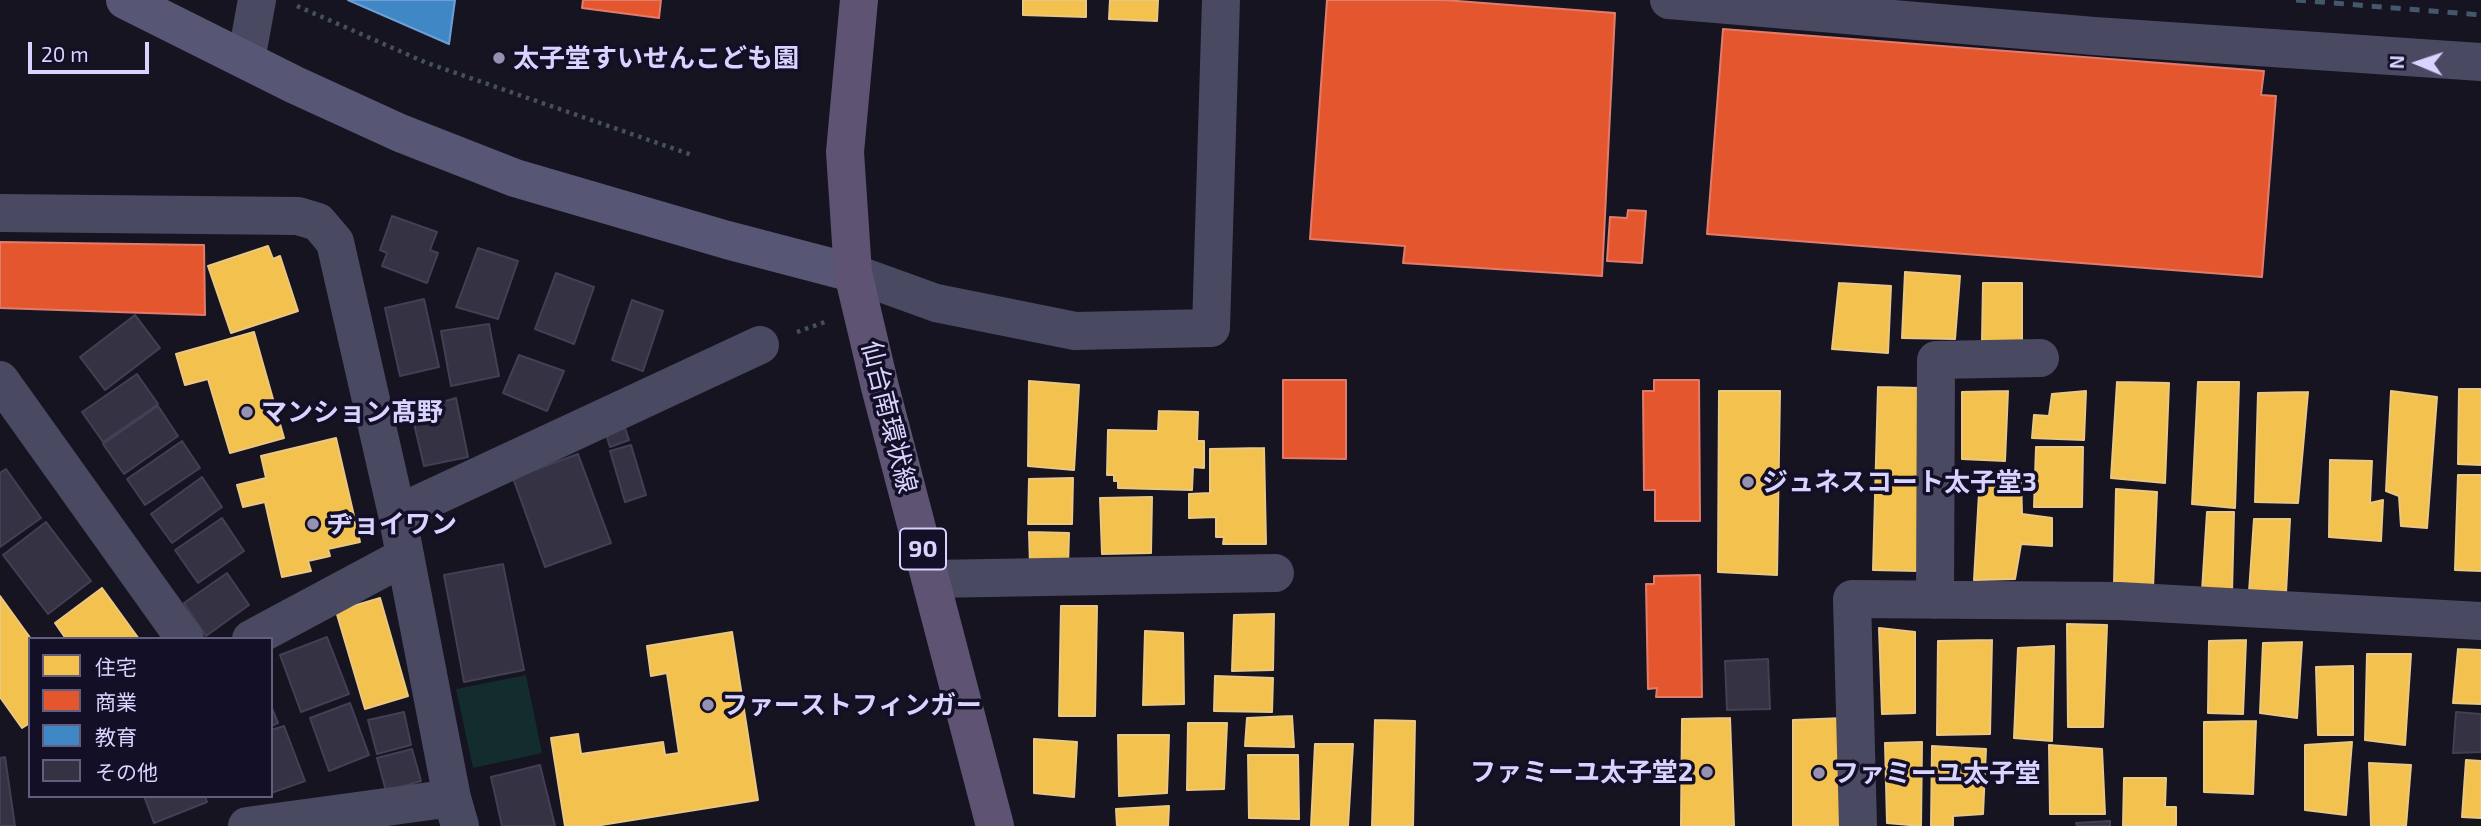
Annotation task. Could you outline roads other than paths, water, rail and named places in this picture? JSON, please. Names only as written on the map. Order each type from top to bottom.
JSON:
[{"type":"main road","name":"仙台南環状線","points":[[859,0],[845,152],[853,273],[880,387],[995,826]]},
{"type":"street","points":[[125,0],[400,133],[515,178],[727,240],[853,273],[936,303],[1075,331],[1212,328],[1221,0]]},
{"type":"street","points":[[246,60],[257,0]]},
{"type":"street","points":[[1669,0],[2094,36],[2481,62]]},
{"type":"street","points":[[0,213],[298,216],[318,222],[335,242],[397,514],[456,812],[247,826]]},
{"type":"street","points":[[397,514],[760,345]]},
{"type":"street","points":[[1935,600],[1936,360],[2040,359]]},
{"type":"street","points":[[0,380],[185,637]]},
{"type":"street","points":[[255,637],[404,557]]},
{"type":"street","points":[[931,579],[1275,573]]},
{"type":"street","points":[[1858,826],[1852,599],[2119,601],[2481,621]]},
{"type":"railway","points":[[2296,0],[2481,15]]},
{"type":"place","name":"太子堂すいせんこども園","points":[[499,58]]},
{"type":"place","name":"マンション髙野","points":[[247,412]]},
{"type":"place","name":"ジュネスコート太子堂3","points":[[1748,482]]},
{"type":"place","name":"ヂョイワン","points":[[313,524]]},
{"type":"place","name":"ファーストフィンガー","points":[[708,705]]},
{"type":"place","name":"ファミーユ太子堂2","points":[[1707,772]]},
{"type":"place","name":"ファミーユ太子堂","points":[[1819,773]]}]
